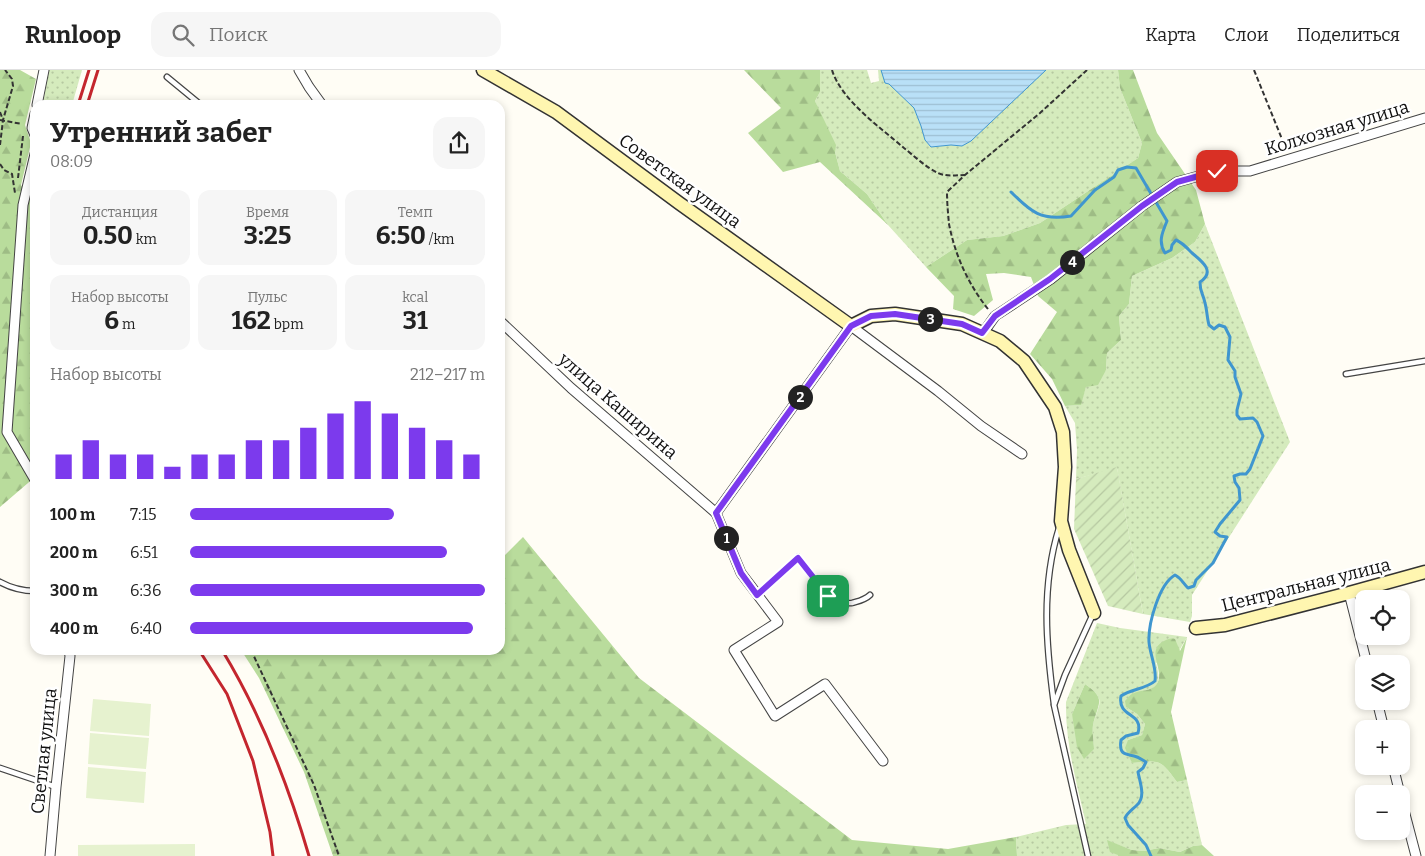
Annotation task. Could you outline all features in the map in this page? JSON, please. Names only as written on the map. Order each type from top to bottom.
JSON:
[{"type":"street","points":[[38,100],[44,70]]},
{"type":"street","points":[[299,70],[318,100]]},
{"type":"street","name":"Советская улица","points":[[484,70],[556,112],[851,326]]},
{"type":"street","name":"Колхозная улица","points":[[982,333],[995,316],[1050,279],[1142,206],[1177,182],[1217,171],[1250,171],[1425,118]]},
{"type":"street","points":[[30,175],[23,204],[7,432],[30,471]]},
{"type":"street","points":[[883,761],[825,684],[776,716],[734,650],[778,622],[741,573],[716,513],[851,326],[871,316],[895,314],[962,324],[1000,341],[1024,361],[1055,407],[1063,432],[1064,467],[1061,521],[1069,550],[1094,613]]},
{"type":"street","name":"улица Каширина","points":[[505,326],[571,388],[716,513]]},
{"type":"street","points":[[851,326],[938,391],[981,426],[1022,454]]},
{"type":"street","name":"Центральная улица","points":[[1196,628],[1225,625],[1425,572]]},
{"type":"street","points":[[1349,593],[1365,655]]},
{"type":"street","name":"Светлая улица","points":[[50,856],[70,655]]},
{"type":"street","points":[[1410,833],[1416,856]]},
{"type":"lane","points":[[167,77],[196,100]]},
{"type":"lane","points":[[1346,374],[1425,361]]},
{"type":"lane","points":[[1061,521],[1053,549],[1047,592],[1048,662],[1054,705],[1088,856]]},
{"type":"lane","points":[[757,595],[798,558],[828,596],[836,602],[844,604],[855,602],[866,599],[870,595]]},
{"type":"lane","points":[[0,582],[30,591]]},
{"type":"lane","points":[[1054,705],[1065,675],[1094,613]]},
{"type":"lane","points":[[0,768],[56,787]]},
{"type":"path","points":[[1,120],[13,86],[12,79],[5,70]]},
{"type":"path","points":[[832,70],[844,92],[857,106],[916,158],[938,173],[949,176],[965,175]]},
{"type":"path","points":[[995,316],[979,297],[960,264],[949,224],[947,192],[1040,113],[1087,70]]},
{"type":"path","points":[[1254,70],[1291,159]]},
{"type":"path","points":[[0,112],[0,145]]},
{"type":"path","points":[[1,120],[30,129]]},
{"type":"path","points":[[18,179],[30,133]]},
{"type":"path","points":[[0,164],[4,170],[12,174],[16,197],[17,188]]},
{"type":"path","points":[[253,655],[314,785],[339,856]]},
{"type":"green space","points":[[0,70],[20,70],[36,79],[25,125],[30,140],[30,147],[21,185],[30,201],[30,481],[0,507]]},
{"type":"green space","points":[[48,70],[82,70],[73,100],[44,100]]},
{"type":"green space","points":[[744,70],[820,70],[820,92],[815,101],[836,145],[835,152],[840,171],[867,194],[888,225],[820,162],[783,172],[748,133],[781,108]]},
{"type":"green space","points":[[820,70],[867,70],[871,83],[879,81],[878,70],[881,70],[885,82],[914,108],[925,140],[931,147],[962,146],[1046,70],[1118,70],[1120,88],[1142,143],[1138,158],[1040,223],[1003,236],[967,240],[926,267],[888,225],[867,194],[840,171],[835,152],[815,101],[820,92]]},
{"type":"green space","points":[[1118,70],[1133,70],[1157,133],[1196,190],[1205,224],[1195,242],[1172,258],[1132,276],[1129,304],[1119,316],[1121,340],[1107,353],[1106,370],[1098,385],[1086,387],[1081,405],[1065,406],[1052,379],[1030,354],[1057,312],[1038,296],[1031,277],[1004,273],[986,274],[993,300],[974,316],[953,309],[954,296],[926,267],[967,240],[1003,236],[1040,223],[1138,158],[1142,143],[1120,88]]},
{"type":"green space","points":[[1205,224],[1290,442],[1192,595],[1192,616],[1190,622],[1143,614],[1117,468],[1076,479],[1077,450],[1075,423],[1065,406],[1080,405],[1086,387],[1106,370],[1107,353],[1121,340],[1119,316],[1129,304],[1132,276],[1172,258],[1195,242]]},
{"type":"green space","points":[[1117,467],[1143,614],[1108,606],[1074,529],[1076,479]]},
{"type":"green space","points":[[523,537],[639,678],[852,840],[948,849],[1016,837],[1017,856],[333,856],[304,772],[259,678],[244,655],[505,655],[505,555]]},
{"type":"green space","points":[[1097,623],[1187,637],[1179,651],[1156,663],[1158,683],[1152,688],[1132,694],[1126,707],[1137,714],[1145,724],[1142,735],[1128,740],[1132,763],[1148,761],[1159,763],[1167,769],[1177,782],[1187,780],[1202,845],[1193,846],[1180,852],[1159,848],[1144,851],[1132,850],[1108,841],[1118,856],[1017,856],[1016,837],[1066,825],[1086,824],[1075,779],[1067,733],[1066,702]],"holes":[[[1085,684],[1097,694],[1100,703],[1093,725],[1094,749],[1072,714]]]},
{"type":"green space","points":[[1187,637],[1171,712],[1187,780],[1177,782],[1167,769],[1159,763],[1148,761],[1132,763],[1125,748],[1128,740],[1142,735],[1145,724],[1137,714],[1126,707],[1125,701],[1130,695],[1154,687],[1159,680],[1156,656],[1158,645],[1168,639],[1175,639],[1180,651]]},
{"type":"green space","points":[[1085,684],[1096,694],[1099,702],[1093,725],[1094,749],[1084,759],[1077,747],[1072,714]]},
{"type":"green space","points":[[93,699],[151,704],[149,736],[90,731]]},
{"type":"green space","points":[[90,733],[149,738],[146,769],[88,764]]},
{"type":"green space","points":[[88,767],[146,772],[144,803],[86,798]]},
{"type":"green space","points":[[1107,840],[1132,850],[1144,851],[1159,848],[1180,852],[1193,846],[1202,845],[1214,856],[1118,856],[1110,852]]},
{"type":"green space","points":[[195,844],[195,856],[78,856],[78,845]]},
{"type":"water","points":[[881,70],[1046,70],[971,141],[962,146],[931,147],[925,140],[914,108],[889,84],[885,83]]},
{"type":"waterway","points":[[1011,192],[1031,210],[1044,216],[1071,216],[1095,190],[1114,177],[1118,170],[1127,167],[1136,168],[1167,221],[1161,241],[1165,253],[1171,250],[1176,240],[1185,246],[1206,267],[1207,274],[1200,282],[1200,289],[1206,306],[1209,325],[1214,329],[1219,325],[1225,327],[1230,337],[1228,360],[1235,371],[1235,377],[1241,394],[1237,415],[1240,419],[1253,418],[1257,422],[1263,436],[1250,469],[1246,474],[1234,476],[1239,488],[1240,500],[1215,532],[1220,536],[1227,537],[1213,563],[1196,580],[1194,586],[1188,588],[1175,575],[1169,580],[1159,595],[1149,634],[1155,681],[1121,696],[1123,708],[1137,721],[1139,726],[1138,733],[1126,736],[1121,740],[1121,750],[1146,762],[1138,772],[1142,790],[1140,802],[1125,818],[1128,825],[1146,845],[1151,856]]},
{"type":"railway","points":[[80,100],[89,70]]},
{"type":"railway","points":[[89,100],[98,70]]},
{"type":"railway","points":[[202,655],[227,694],[253,761],[270,832],[273,856]]},
{"type":"railway","points":[[225,655],[249,699],[283,776],[309,856]]},
{"type":"route","points":[[828,596],[798,558],[757,595],[741,573],[716,513],[851,326],[871,316],[895,314],[962,324],[982,333],[995,316],[1050,279],[1142,206],[1177,182],[1217,171]]}]
